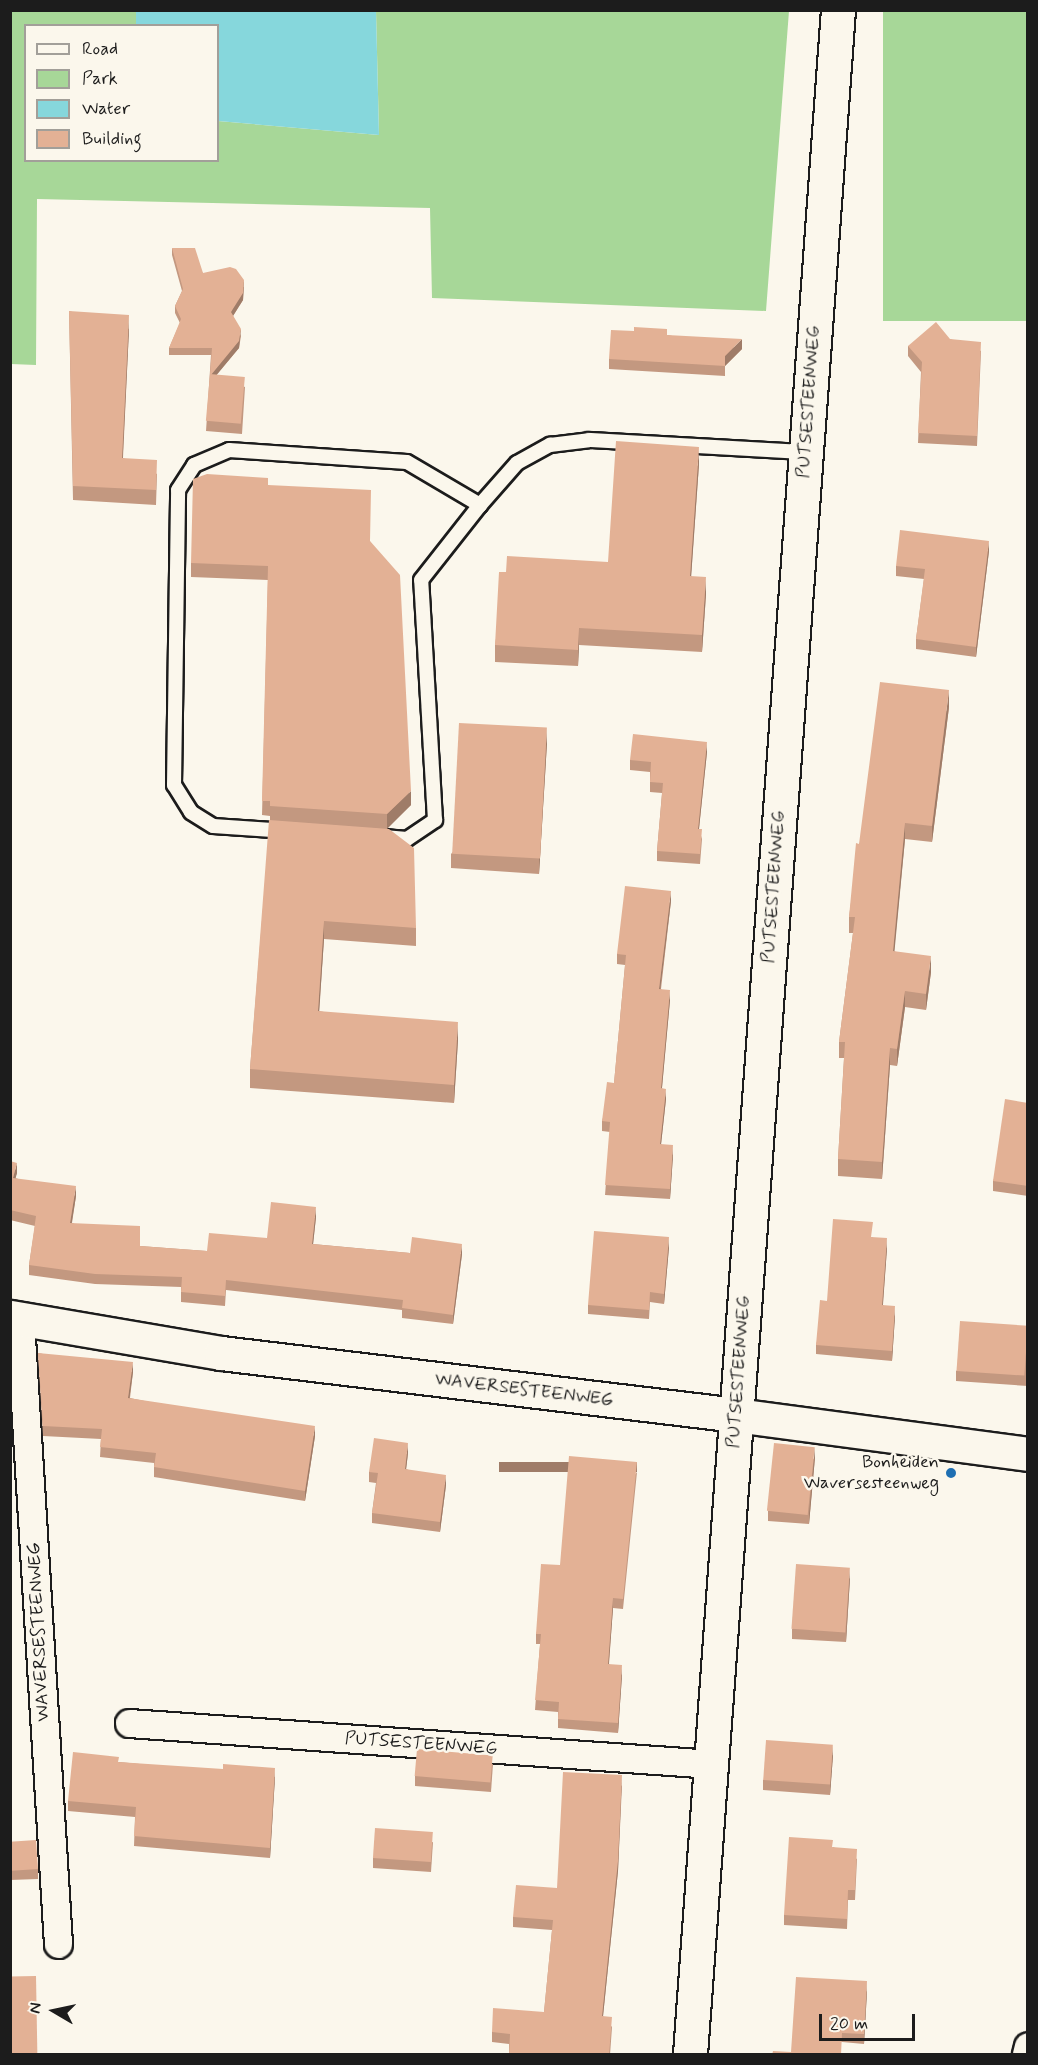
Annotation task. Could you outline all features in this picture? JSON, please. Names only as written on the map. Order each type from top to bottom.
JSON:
[{"type":"main road","name":"PUTSESTEENWEG","points":[[690,2055],[837,10]]},
{"type":"main road","name":"WAVERSESTEENWEG","points":[[15,1319],[221,1353],[736,1415],[1028,1454]]},
{"type":"street","name":"WAVERSESTEENWEG","points":[[15,1319],[58,1944]]},
{"type":"street","name":"PUTSESTEENWEG","points":[[129,1723],[712,1764]]},
{"type":"street","points":[[1026,2055],[1028,2046]]},
{"type":"lane","points":[[373,837],[407,839],[435,820],[421,580],[480,505],[517,463],[550,445],[589,440],[805,452]]},
{"type":"lane","points":[[304,832],[213,826],[190,812],[174,785],[178,490],[194,465],[229,450],[407,462],[480,505]]},
{"type":"green space","points":[[11,11],[136,11],[136,24],[24,24],[24,162],[219,162],[219,121],[379,135],[376,11],[789,11],[766,311],[432,298],[430,208],[37,199],[36,365],[11,364]]},
{"type":"green space","points":[[883,11],[1027,11],[1027,321],[883,321]]},
{"type":"water","points":[[136,11],[376,11],[379,135],[219,121],[219,24],[136,24]]},
{"type":"building","points":[[172,248],[195,248],[203,273],[230,267],[236,269],[244,280],[243,293],[231,312],[241,329],[239,341],[211,375],[212,348],[169,348],[181,319],[175,306],[183,289]]},
{"type":"building","points":[[69,311],[129,315],[122,458],[157,460],[156,490],[73,486]]},
{"type":"building","points":[[936,322],[950,339],[981,342],[977,436],[918,433],[922,362],[908,346]]},
{"type":"building","points":[[634,327],[667,329],[667,335],[742,339],[725,356],[725,366],[609,359],[611,330],[634,331]]},
{"type":"building","points":[[210,374],[245,377],[241,424],[206,421]]},
{"type":"building","points":[[616,441],[699,447],[690,576],[706,577],[702,635],[579,628],[578,650],[495,645],[499,572],[506,572],[507,556],[608,562]]},
{"type":"building","points":[[207,474],[268,478],[268,485],[371,490],[370,541],[400,575],[411,791],[387,814],[270,806],[270,801],[262,801],[268,566],[191,563],[193,479]]},
{"type":"building","points":[[900,530],[989,541],[976,647],[916,639],[925,569],[896,566]]},
{"type":"building","points":[[880,682],[949,690],[932,826],[905,823],[893,951],[931,956],[926,994],[905,991],[897,1049],[890,1048],[882,1162],[838,1159],[845,1042],[839,1042],[855,917],[849,917],[856,843],[859,844]]},
{"type":"building","points":[[459,723],[547,728],[540,858],[452,854]]},
{"type":"building","points":[[633,734],[707,742],[698,829],[702,829],[700,854],[657,851],[663,783],[650,782],[651,762],[630,760]]},
{"type":"building","points":[[269,820],[389,829],[414,848],[416,928],[324,921],[318,1011],[458,1022],[454,1085],[250,1069]]},
{"type":"building","points":[[625,886],[671,891],[659,989],[670,990],[661,1088],[666,1089],[660,1144],[673,1145],[670,1189],[605,1185],[610,1122],[602,1121],[607,1082],[614,1083],[626,955],[617,954]]},
{"type":"building","points":[[1005,1099],[1028,1103],[1028,1186],[993,1181]]},
{"type":"building","points":[[10,1161],[17,1163],[13,1178],[76,1186],[70,1223],[140,1226],[140,1246],[207,1251],[209,1233],[267,1238],[271,1202],[316,1207],[312,1244],[410,1253],[412,1237],[462,1244],[453,1315],[402,1308],[403,1300],[226,1280],[225,1296],[181,1292],[182,1277],[95,1274],[29,1265],[36,1216],[10,1210]]},
{"type":"building","points":[[833,1219],[873,1222],[871,1237],[887,1238],[882,1305],[895,1306],[892,1351],[816,1345],[820,1300],[827,1301]]},
{"type":"building","points":[[594,1231],[669,1237],[664,1294],[650,1292],[649,1310],[588,1305]]},
{"type":"building","points":[[960,1321],[1028,1326],[1024,1376],[957,1371]]},
{"type":"building","points":[[38,1353],[133,1362],[128,1398],[315,1426],[305,1491],[154,1467],[156,1453],[100,1447],[102,1429],[43,1426]]},
{"type":"building","points":[[374,1438],[408,1443],[405,1469],[446,1475],[440,1522],[372,1513],[378,1473],[369,1472]]},
{"type":"building","points":[[774,1443],[815,1447],[808,1515],[767,1511]]},
{"type":"building","points":[[569,1456],[637,1462],[623,1599],[613,1598],[608,1664],[622,1665],[618,1723],[558,1719],[559,1702],[535,1700],[541,1634],[536,1634],[541,1564],[560,1565]]},
{"type":"building","points":[[796,1564],[850,1568],[845,1633],[791,1629]]},
{"type":"building","points":[[766,1740],[833,1745],[830,1785],[763,1780]]},
{"type":"building","points":[[417,1749],[493,1756],[490,1783],[415,1776]]},
{"type":"building","points":[[73,1752],[119,1757],[118,1762],[223,1769],[223,1764],[275,1768],[270,1848],[134,1836],[136,1807],[68,1801]]},
{"type":"building","points":[[563,1772],[622,1775],[618,1861],[602,2016],[612,2017],[609,2055],[509,2055],[510,2034],[492,2032],[493,2008],[544,2012],[553,1920],[513,1917],[516,1885],[557,1888]]},
{"type":"building","points":[[375,1828],[433,1832],[431,1862],[373,1858]]},
{"type":"building","points":[[789,1837],[833,1840],[832,1847],[857,1849],[855,1890],[848,1890],[847,1919],[784,1915]]},
{"type":"building","points":[[36,1840],[38,1869],[12,1871],[10,1842]]},
{"type":"building","points":[[10,1976],[36,1976],[37,2054],[11,2054]]},
{"type":"building","points":[[796,1977],[867,1981],[864,2034],[842,2033],[841,2055],[772,2055],[773,2051],[791,2052]]},
{"type":"place","name":"Bonheiden Waversesteenweg","points":[[951,1473]]}]
